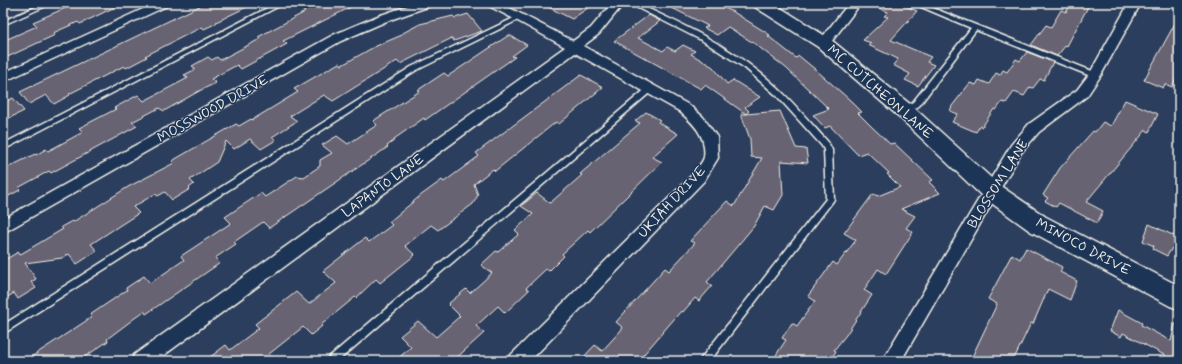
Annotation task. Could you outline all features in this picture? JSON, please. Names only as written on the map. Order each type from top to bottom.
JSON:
[{"type":"street","points":[[3,78],[165,3]]},
{"type":"street","name":"MOSSWOOD DRIVE","points":[[3,228],[338,38],[366,24],[429,3]]},
{"type":"street","points":[[491,3],[520,17],[574,47]]},
{"type":"street","name":"LAPANTO LANE","points":[[141,361],[574,47],[595,31],[618,3]]},
{"type":"street","name":"MC CUTCHEON LANE","points":[[761,3],[824,43],[904,110],[991,191]]},
{"type":"street","points":[[824,43],[855,3]]},
{"type":"street","name":"BLOSSOM LANE","points":[[891,361],[1016,150],[1034,128],[1082,93],[1095,75],[1135,3]]},
{"type":"street","name":"UKIAH DRIVE","points":[[518,361],[699,177],[711,158],[710,137],[698,120],[684,108],[574,47]]},
{"type":"street","name":"MINOCO DRIVE","points":[[991,191],[1038,224],[1179,298]]},
{"type":"lane","points":[[3,23],[50,3]]},
{"type":"lane","points":[[3,147],[282,3]]},
{"type":"lane","points":[[631,3],[709,42],[747,66],[765,81],[792,108],[825,144],[828,150],[830,199],[704,361]]},
{"type":"lane","points":[[915,3],[1095,75]]},
{"type":"lane","points":[[3,330],[413,69],[520,17]]},
{"type":"lane","points":[[904,110],[916,104],[975,27]]},
{"type":"lane","points":[[331,361],[650,89]]},
{"type":"building","points":[[77,3],[123,3],[80,24],[78,22],[53,33],[55,35],[3,59],[3,41],[37,26],[33,22]]},
{"type":"building","points":[[206,3],[255,3],[204,29],[202,27],[145,56],[147,57],[126,68],[124,66],[69,94],[70,95],[54,104],[46,95],[29,104],[20,92]]},
{"type":"building","points":[[293,3],[315,3],[320,7],[329,3],[359,3],[283,41],[287,44],[241,69],[237,65],[211,79],[216,83],[164,111],[159,108],[132,122],[137,126],[51,173],[49,171],[18,188],[20,190],[3,199],[3,170],[46,149],[48,151],[83,132],[79,128],[116,109],[114,108],[138,95],[144,101],[188,78],[184,75],[196,69],[192,66],[208,57],[212,60],[217,57],[220,60],[260,39],[258,37],[305,12]]},
{"type":"building","points":[[540,3],[595,3],[572,19]]},
{"type":"building","points":[[662,3],[715,3],[735,13],[770,35],[768,36],[796,58],[799,56],[851,101],[862,112],[858,113],[871,126],[890,144],[894,143],[933,180],[929,182],[940,193],[901,209],[915,216],[906,228],[913,232],[886,274],[878,269],[864,290],[872,295],[846,335],[834,350],[836,351],[830,361],[772,361],[786,340],[782,338],[792,323],[797,326],[815,301],[808,296],[833,262],[837,265],[856,240],[844,233],[873,194],[878,196],[900,187],[887,174],[889,173],[867,152],[858,155],[830,126],[825,128],[813,115],[829,109],[786,68],[755,44],[728,27],[717,35],[704,28],[708,26]]},
{"type":"building","points":[[867,3],[899,3],[917,11],[891,40],[931,57],[927,62],[934,65],[918,86],[905,80],[910,74],[893,65],[898,59],[868,45],[871,43],[863,40],[888,17],[884,16],[888,12]]},
{"type":"building","points":[[1071,3],[1090,3],[1067,46],[1066,45],[1057,56],[1031,45],[1046,25],[1051,27],[1061,10],[1066,12]]},
{"type":"building","points":[[468,14],[482,31],[454,41],[452,38],[400,64],[397,61],[333,101],[324,95],[290,116],[297,121],[272,137],[276,140],[261,149],[250,139],[234,149],[226,141],[217,162],[190,180],[194,184],[189,188],[190,189],[172,200],[165,192],[158,196],[155,194],[133,207],[139,213],[91,244],[97,251],[77,264],[69,254],[62,258],[25,263],[36,279],[31,282],[36,288],[18,299],[14,293],[3,300],[3,261],[18,252],[19,255],[63,229],[61,227],[72,221],[73,222],[128,187],[174,163],[172,161],[236,124],[239,126],[251,119],[252,120],[298,92],[294,89],[339,63],[342,65],[374,47],[402,35],[401,34],[420,24],[453,16],[455,18]]},
{"type":"building","points":[[649,15],[660,21],[638,38],[663,51],[667,47],[675,51],[683,45],[695,51],[691,54],[713,67],[727,84],[733,80],[760,97],[745,107],[749,111],[746,114],[705,85],[701,89],[614,41]]},
{"type":"building","points":[[1179,16],[1179,72],[1172,87],[1165,84],[1163,88],[1144,80]]},
{"type":"building","points":[[509,35],[527,45],[512,56],[515,57],[425,120],[424,118],[394,139],[395,140],[387,146],[388,147],[269,228],[263,222],[234,242],[236,244],[215,258],[220,263],[146,314],[144,311],[107,339],[108,341],[79,361],[25,361],[92,317],[90,315],[127,290],[126,288],[144,276],[150,283],[184,260],[181,256],[231,223],[225,217],[261,193],[265,197],[297,176],[304,177],[320,166],[320,160],[332,153],[322,145],[337,136],[348,144],[377,125],[373,121],[420,91],[418,90],[444,73],[448,76]]},
{"type":"building","points":[[1027,52],[1053,62],[1044,80],[1040,79],[1033,88],[1030,87],[1024,96],[1014,92],[1006,103],[1002,102],[996,110],[994,109],[982,127],[980,126],[976,132],[952,122],[958,114],[950,111],[952,106],[970,83],[976,85],[979,80],[989,84],[996,73],[1000,75],[1003,70],[1007,72],[1016,59],[1020,61]]},
{"type":"building","points":[[581,75],[603,87],[559,124],[556,122],[495,171],[493,169],[474,184],[478,195],[473,204],[438,230],[431,225],[405,246],[415,255],[380,283],[376,279],[356,298],[355,297],[311,335],[303,327],[269,354],[275,361],[205,361],[226,345],[230,350],[259,328],[255,324],[296,292],[309,304],[336,283],[323,271],[365,238],[369,242],[392,225],[389,222],[420,196],[442,180],[444,182],[479,156],[476,153]]},
{"type":"building","points":[[13,98],[24,111],[3,121],[3,103]]},
{"type":"building","points":[[1125,100],[1158,114],[1149,132],[1146,130],[1086,202],[1103,211],[1097,223],[1059,203],[1056,207],[1045,201],[1048,198],[1043,195],[1060,168],[1103,122],[1111,126]]},
{"type":"building","points":[[780,111],[796,148],[806,149],[808,163],[781,161],[783,195],[774,210],[765,206],[754,226],[707,282],[712,286],[699,301],[695,298],[683,312],[681,311],[638,361],[580,361],[595,345],[602,351],[623,328],[616,322],[665,268],[669,271],[695,243],[690,241],[727,201],[734,206],[762,158],[751,157],[750,139],[741,114]]},
{"type":"building","points":[[646,112],[660,120],[658,122],[678,134],[652,157],[662,162],[590,232],[588,230],[562,254],[564,256],[549,271],[546,269],[526,288],[529,290],[505,313],[498,306],[476,326],[484,333],[453,361],[395,361],[411,347],[400,336],[418,321],[436,337],[460,316],[448,304],[466,289],[470,293],[492,273],[481,265],[496,251],[498,252],[519,234],[515,230],[533,214],[521,206],[537,193],[550,203],[582,175],[580,174],[640,123],[635,121]]},
{"type":"building","points":[[1149,224],[1179,238],[1179,252],[1172,248],[1167,256],[1153,249],[1154,246],[1143,241]]},
{"type":"building","points":[[1026,248],[1062,267],[1060,272],[1077,281],[1070,300],[1048,289],[1033,324],[1031,323],[1013,361],[970,361],[997,304],[988,299],[1012,254],[1020,259]]},
{"type":"building","points":[[1118,310],[1142,323],[1141,325],[1171,341],[1175,324],[1179,325],[1179,361],[1165,361],[1166,356],[1123,333],[1121,337],[1110,331]]}]
